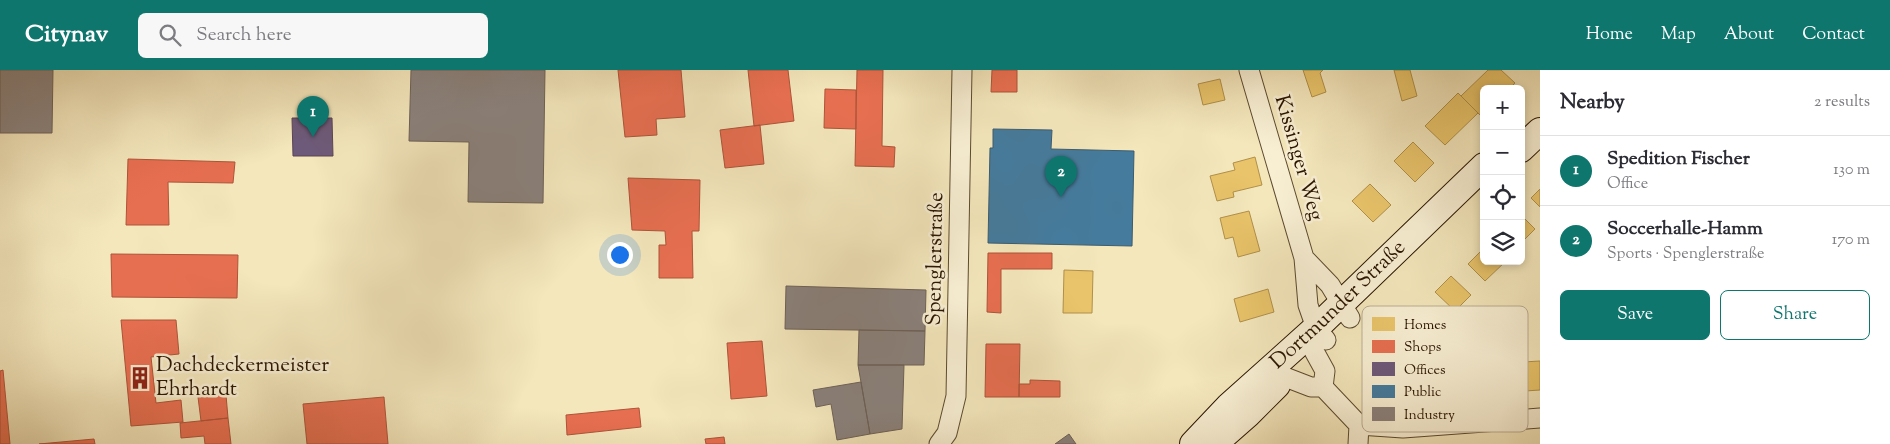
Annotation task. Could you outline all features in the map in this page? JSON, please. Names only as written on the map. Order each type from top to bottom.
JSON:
[{"type":"main road","points":[[1525,126],[1540,112]]},
{"type":"main road","points":[[1525,146],[1540,131]]},
{"type":"main road","name":"Dortmunder Straße","points":[[1214,444],[1248,415],[1285,377],[1480,170]]},
{"type":"main road","name":"Dortmunder Straße","points":[[1346,311],[1480,190]]},
{"type":"main road","name":"Dortmunder Straße","points":[[1192,444],[1229,406],[1319,340]]},
{"type":"street","name":"Spenglerstraße","points":[[939,444],[947,433],[956,396],[962,70]]},
{"type":"street","name":"Kissinger Weg","points":[[1249,70],[1304,258],[1308,305],[1319,340],[1325,371],[1323,387]]},
{"type":"street","name":"Kissinger Weg","points":[[1304,258],[1330,285],[1346,311]]},
{"type":"street","points":[[1285,377],[1311,387],[1323,387],[1358,435],[1378,432]]},
{"type":"building: Homes","points":[[1303,70],[1323,70],[1320,73],[1326,92],[1312,97]]},
{"type":"building: Homes","points":[[1394,70],[1410,70],[1417,96],[1402,101]]},
{"type":"building: Homes","points":[[1488,70],[1501,70],[1515,83],[1513,85],[1480,85],[1480,115],[1461,96]]},
{"type":"building: Homes","points":[[1220,79],[1225,100],[1203,105],[1198,84]]},
{"type":"building: Homes","points":[[1458,93],[1478,113],[1445,145],[1425,126]]},
{"type":"building: Homes","points":[[1413,142],[1434,163],[1415,182],[1394,161]]},
{"type":"building: Homes","points":[[1255,157],[1262,185],[1233,192],[1234,197],[1217,201],[1210,176],[1235,170],[1233,163]]},
{"type":"building: Homes","points":[[1370,184],[1391,205],[1373,222],[1352,201]]},
{"type":"building: Homes","points":[[1540,189],[1540,207],[1531,198]]},
{"type":"building: Homes","points":[[1249,211],[1260,251],[1238,257],[1233,237],[1225,239],[1220,218]]},
{"type":"building: Homes","points":[[1525,219],[1535,229],[1525,239]]},
{"type":"building: Homes","points":[[1480,252],[1480,265],[1502,265],[1485,281],[1468,264]]},
{"type":"building: Homes","points":[[1064,270],[1093,271],[1092,313],[1063,313]]},
{"type":"building: Homes","points":[[1451,276],[1471,295],[1460,306],[1450,306],[1435,292]]},
{"type":"building: Homes","points":[[1268,289],[1274,312],[1240,322],[1234,299]]},
{"type":"building: Homes","points":[[1540,361],[1540,390],[1528,391],[1528,362]]},
{"type":"building: Shops","points":[[618,70],[681,70],[685,117],[656,119],[657,135],[625,137]]},
{"type":"building: Shops","points":[[748,70],[788,70],[794,121],[754,126]]},
{"type":"building: Shops","points":[[857,70],[883,70],[882,146],[895,147],[894,167],[855,166]]},
{"type":"building: Shops","points":[[992,70],[1017,70],[1017,92],[991,92]]},
{"type":"building: Shops","points":[[825,89],[856,90],[856,129],[824,128]]},
{"type":"building: Shops","points":[[760,125],[764,164],[725,168],[720,130]]},
{"type":"building: Shops","points":[[128,159],[235,162],[233,183],[168,182],[169,225],[126,225]]},
{"type":"building: Shops","points":[[628,178],[700,180],[699,231],[692,231],[693,278],[659,278],[659,245],[666,245],[665,231],[632,230]]},
{"type":"building: Shops","points":[[988,253],[1052,253],[1052,269],[1001,269],[1001,313],[987,312]]},
{"type":"building: Shops","points":[[111,254],[238,255],[237,298],[112,297]]},
{"type":"building: Shops","name":"Dachdeckermeister Ehrhardt","points":[[121,320],[176,320],[179,354],[151,357],[156,403],[181,400],[183,422],[131,426]]},
{"type":"building: Shops","points":[[762,341],[767,396],[731,399],[727,343]]},
{"type":"building: Shops","points":[[986,344],[1020,344],[1019,397],[985,397]]},
{"type":"building: Shops","points":[[3,370],[10,444],[0,444],[0,371]]},
{"type":"building: Shops","points":[[1030,380],[1060,381],[1060,397],[1019,397],[1019,384],[1030,384]]},
{"type":"building: Shops","points":[[226,395],[228,418],[201,421],[198,397]]},
{"type":"building: Shops","points":[[384,397],[388,444],[307,444],[303,404]]},
{"type":"building: Shops","points":[[639,408],[641,427],[567,435],[566,415]]},
{"type":"building: Shops","points":[[228,418],[231,444],[205,444],[204,436],[181,438],[180,423]]},
{"type":"building: Shops","points":[[724,437],[725,444],[706,444],[705,439]]},
{"type":"building: Shops","points":[[94,439],[95,444],[39,444]]},
{"type":"building: Offices","points":[[292,118],[332,118],[333,156],[293,156]]},
{"type":"building: Public","points":[[993,129],[1052,130],[1051,149],[1134,151],[1132,246],[988,243],[990,148],[993,148]]},
{"type":"building: Industry","points":[[0,70],[53,70],[52,133],[0,133]]},
{"type":"building: Industry","points":[[411,70],[545,70],[543,203],[468,202],[469,142],[409,141]]},
{"type":"building: Industry","points":[[786,286],[926,290],[925,331],[785,329]]},
{"type":"building: Industry","points":[[859,330],[925,331],[924,365],[858,365]]},
{"type":"building: Industry","points":[[858,365],[904,365],[902,429],[870,434]]},
{"type":"building: Industry","points":[[861,382],[870,434],[837,440],[831,404],[816,407],[813,390]]},
{"type":"building: Industry","points":[[1069,434],[1076,444],[1055,444]]},
{"type":"place","name":"Spedition Fischer","points":[[313,137]]},
{"type":"place","name":"Soccerhalle-Hamm","points":[[1061,197]]},
{"type":"place","name":"Dachdeckermeister Ehrhardt","points":[[140,378]]}]
